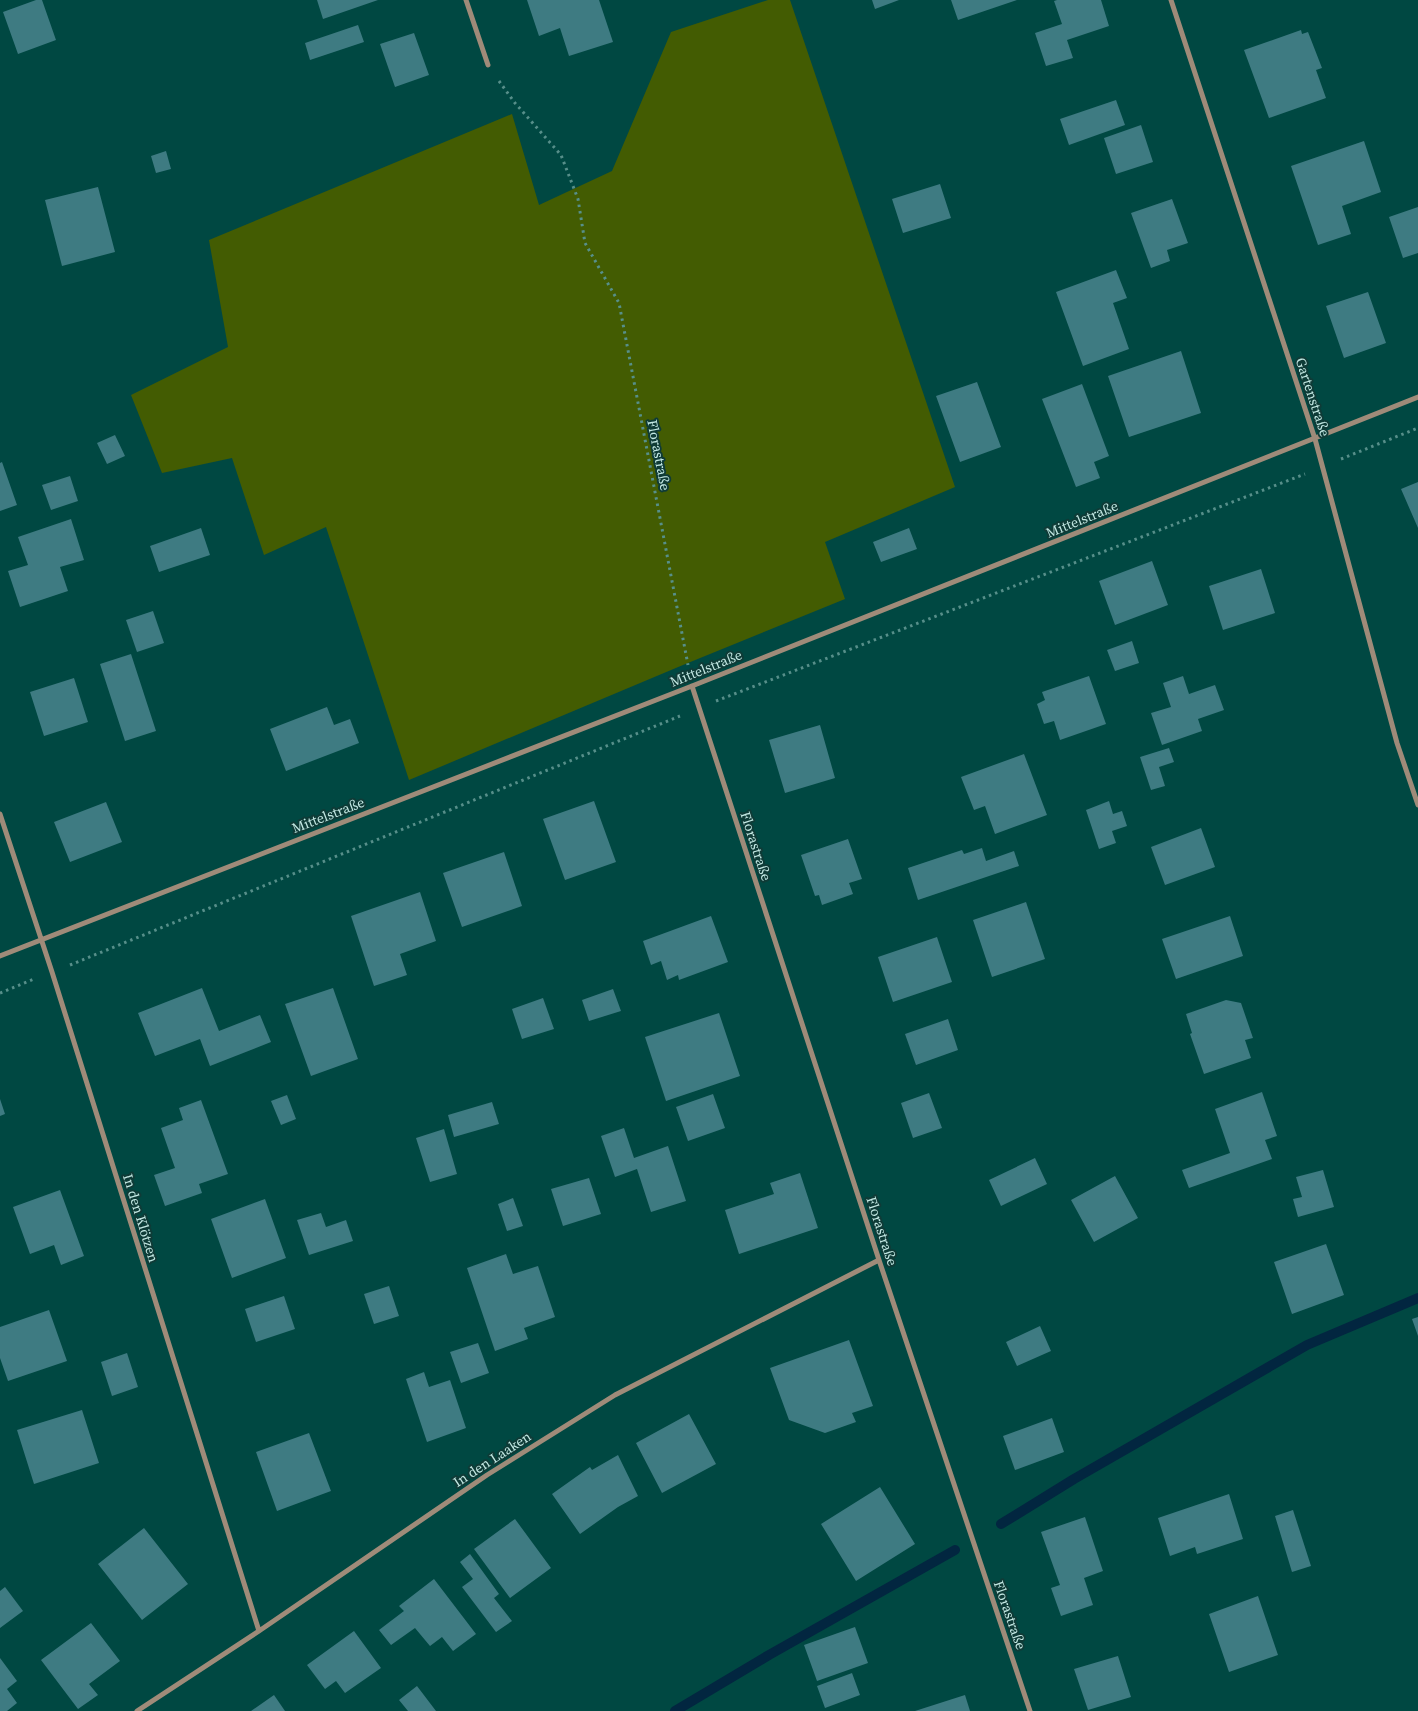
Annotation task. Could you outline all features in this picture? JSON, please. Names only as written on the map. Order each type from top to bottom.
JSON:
[{"type":"street","points":[[466,0],[488,65]]},
{"type":"street","name":"Gartenstraße","points":[[1171,0],[1315,438],[1397,743],[1418,806]]},
{"type":"street","name":"Mittelstraße","points":[[0,956],[692,686],[1418,397]]},
{"type":"street","name":"Florastraße","points":[[692,686],[879,1260],[1030,1711]]},
{"type":"street","name":"In den Klötzen","points":[[0,814],[259,1630]]},
{"type":"street","name":"In den Laaken","points":[[137,1711],[487,1475],[615,1395],[879,1260]]},
{"type":"path","name":"Florastraße","points":[[488,65],[515,103],[560,155],[578,199],[585,243],[619,303],[692,686]]},
{"type":"green space","points":[[768,0],[790,0],[955,487],[825,542],[845,599],[409,780],[326,527],[264,555],[232,458],[162,473],[131,395],[228,347],[209,240],[512,114],[539,205],[612,171],[671,32]]},
{"type":"building","points":[[36,0],[42,0],[56,40],[18,54],[3,12]]},
{"type":"building","points":[[317,0],[378,0],[323,19]]},
{"type":"building","points":[[527,0],[599,0],[613,42],[569,56],[560,28],[539,36]]},
{"type":"building","points":[[872,0],[899,0],[875,9]]},
{"type":"building","points":[[951,0],[1017,0],[958,20]]},
{"type":"building","points":[[1101,0],[1109,26],[1067,40],[1073,58],[1046,66],[1035,33],[1062,24],[1054,1]]},
{"type":"building","points":[[358,25],[364,42],[310,60],[305,43]]},
{"type":"building","points":[[1301,30],[1302,34],[1308,32],[1322,68],[1316,70],[1326,98],[1269,118],[1244,50]]},
{"type":"building","points":[[414,33],[429,75],[395,87],[380,44]]},
{"type":"building","points":[[1116,100],[1125,125],[1069,145],[1060,119]]},
{"type":"building","points":[[1141,125],[1153,162],[1116,174],[1104,138]]},
{"type":"building","points":[[1364,141],[1381,192],[1342,206],[1351,234],[1318,245],[1291,166]]},
{"type":"building","points":[[166,151],[171,169],[156,173],[151,156]]},
{"type":"building","points":[[940,184],[951,218],[903,233],[892,199]]},
{"type":"building","points":[[98,187],[115,252],[62,266],[45,200]]},
{"type":"building","points":[[1172,199],[1188,243],[1167,250],[1170,261],[1151,268],[1131,213]]},
{"type":"building","points":[[1418,207],[1418,253],[1403,258],[1389,217]]},
{"type":"building","points":[[1116,270],[1127,298],[1113,303],[1129,349],[1083,366],[1056,292]]},
{"type":"building","points":[[1368,292],[1386,343],[1344,358],[1326,306]]},
{"type":"building","points":[[1181,351],[1201,413],[1129,437],[1108,376]]},
{"type":"building","points":[[977,382],[1001,447],[960,462],[936,396]]},
{"type":"building","points":[[1082,384],[1109,456],[1094,462],[1100,478],[1076,487],[1042,399]]},
{"type":"building","points":[[115,435],[125,456],[107,464],[97,443]]},
{"type":"building","points":[[2,462],[17,505],[0,511],[0,463]]},
{"type":"building","points":[[70,476],[78,501],[51,510],[42,485]]},
{"type":"building","points":[[1418,482],[1418,528],[1401,489]]},
{"type":"building","points":[[71,519],[84,560],[60,567],[68,591],[20,607],[8,571],[28,565],[18,537]]},
{"type":"building","points":[[201,528],[210,555],[159,572],[150,546]]},
{"type":"building","points":[[909,528],[917,549],[881,562],[873,542]]},
{"type":"building","points":[[1152,561],[1168,605],[1115,625],[1099,581]]},
{"type":"building","points":[[1261,569],[1275,613],[1223,630],[1209,586]]},
{"type":"building","points":[[153,611],[164,643],[137,652],[126,620]]},
{"type":"building","points":[[1132,641],[1139,663],[1115,671],[1107,650]]},
{"type":"building","points":[[131,654],[156,731],[125,741],[100,664]]},
{"type":"building","points":[[1089,676],[1106,724],[1060,740],[1054,721],[1044,724],[1037,704],[1045,700],[1042,692]]},
{"type":"building","points":[[1183,676],[1189,694],[1215,685],[1224,710],[1198,719],[1202,731],[1162,745],[1151,713],[1171,707],[1163,683]]},
{"type":"building","points":[[74,678],[88,722],[44,736],[30,692]]},
{"type":"building","points":[[327,707],[334,725],[350,719],[359,743],[286,771],[270,729]]},
{"type":"building","points":[[820,725],[835,778],[785,793],[769,740]]},
{"type":"building","points":[[1169,748],[1174,762],[1159,767],[1165,786],[1151,790],[1140,757]]},
{"type":"building","points":[[1024,754],[1047,815],[995,834],[985,806],[974,810],[961,777]]},
{"type":"building","points":[[594,801],[616,862],[565,880],[543,819]]},
{"type":"building","points":[[1109,801],[1113,814],[1122,811],[1127,826],[1112,831],[1116,843],[1099,849],[1086,810]]},
{"type":"building","points":[[106,802],[122,842],[70,862],[54,822]]},
{"type":"building","points":[[1201,828],[1215,867],[1165,885],[1151,847]]},
{"type":"building","points":[[848,839],[862,879],[849,883],[853,894],[822,905],[819,895],[815,896],[801,855]]},
{"type":"building","points":[[982,848],[986,861],[1014,851],[1019,866],[918,900],[908,868],[962,850],[964,854]]},
{"type":"building","points":[[504,852],[522,906],[462,927],[443,873]]},
{"type":"building","points":[[420,892],[436,941],[400,954],[407,975],[374,986],[351,916]]},
{"type":"building","points":[[1026,902],[1045,959],[992,977],[973,920]]},
{"type":"building","points":[[711,916],[728,962],[679,980],[678,975],[667,980],[661,961],[651,965],[643,941]]},
{"type":"building","points":[[1230,916],[1243,956],[1176,979],[1162,939]]},
{"type":"building","points":[[937,937],[952,982],[893,1002],[878,957]]},
{"type":"building","points":[[202,988],[219,1031],[260,1015],[271,1042],[210,1066],[200,1039],[155,1056],[138,1013]]},
{"type":"building","points":[[333,988],[358,1059],[311,1076],[285,1004]]},
{"type":"building","points":[[613,989],[621,1011],[589,1021],[582,1000]]},
{"type":"building","points":[[543,998],[554,1029],[522,1039],[512,1009]]},
{"type":"building","points":[[1226,1000],[1241,1003],[1253,1038],[1245,1040],[1251,1058],[1204,1074],[1190,1034],[1192,1033],[1186,1014]]},
{"type":"building","points":[[719,1013],[740,1076],[666,1101],[645,1037]]},
{"type":"building","points":[[948,1019],[958,1050],[916,1065],[905,1034]]},
{"type":"building","points":[[1262,1092],[1277,1136],[1265,1140],[1272,1159],[1189,1188],[1182,1170],[1230,1153],[1215,1109]]},
{"type":"building","points":[[929,1093],[942,1128],[913,1138],[901,1103]]},
{"type":"building","points":[[713,1094],[725,1128],[688,1141],[676,1107]]},
{"type":"building","points":[[287,1095],[296,1119],[281,1125],[271,1101]]},
{"type":"building","points":[[0,1099],[5,1114],[0,1116]]},
{"type":"building","points":[[201,1100],[228,1174],[199,1184],[202,1193],[165,1206],[154,1175],[175,1168],[161,1128],[183,1120],[179,1108]]},
{"type":"building","points":[[492,1102],[499,1124],[454,1137],[448,1115]]},
{"type":"building","points":[[624,1128],[634,1158],[668,1146],[686,1201],[651,1212],[637,1169],[615,1177],[601,1136]]},
{"type":"building","points":[[444,1129],[457,1174],[430,1182],[416,1138]]},
{"type":"building","points":[[1035,1158],[1047,1184],[1001,1206],[989,1180]]},
{"type":"building","points":[[1323,1170],[1334,1207],[1298,1217],[1293,1199],[1302,1197],[1296,1177]]},
{"type":"building","points":[[800,1173],[818,1228],[739,1254],[725,1210],[774,1194],[770,1183]]},
{"type":"building","points":[[1115,1176],[1138,1218],[1094,1242],[1071,1200]]},
{"type":"building","points":[[589,1178],[601,1214],[563,1226],[551,1189]]},
{"type":"building","points":[[60,1190],[84,1256],[61,1265],[54,1245],[30,1254],[13,1207]]},
{"type":"building","points":[[513,1198],[523,1226],[507,1231],[498,1204]]},
{"type":"building","points":[[265,1199],[286,1258],[232,1278],[211,1219]]},
{"type":"building","points":[[321,1213],[326,1227],[346,1220],[353,1241],[309,1255],[297,1220]]},
{"type":"building","points":[[1326,1244],[1344,1295],[1292,1314],[1274,1262]]},
{"type":"building","points":[[506,1254],[513,1274],[538,1266],[555,1317],[524,1328],[528,1339],[495,1351],[467,1268]]},
{"type":"building","points":[[389,1286],[399,1316],[374,1324],[364,1294]]},
{"type":"building","points":[[284,1296],[295,1329],[256,1342],[245,1309]]},
{"type":"building","points":[[49,1310],[67,1361],[8,1381],[0,1358],[0,1327]]},
{"type":"building","points":[[1418,1317],[1418,1336],[1412,1319]]},
{"type":"building","points":[[1040,1326],[1051,1351],[1017,1366],[1006,1342]]},
{"type":"building","points":[[849,1340],[873,1406],[852,1413],[856,1422],[825,1433],[789,1420],[770,1368]]},
{"type":"building","points":[[478,1343],[489,1373],[461,1383],[450,1352]]},
{"type":"building","points":[[127,1353],[138,1387],[112,1396],[101,1362]]},
{"type":"building","points":[[424,1372],[429,1387],[450,1380],[466,1428],[427,1442],[406,1379]]},
{"type":"building","points":[[82,1410],[99,1463],[34,1484],[17,1430]]},
{"type":"building","points":[[689,1414],[716,1464],[662,1493],[636,1443]]},
{"type":"building","points":[[1052,1418],[1064,1452],[1015,1470],[1003,1436]]},
{"type":"building","points":[[309,1433],[331,1491],[277,1511],[256,1452]]},
{"type":"building","points":[[618,1455],[638,1496],[618,1507],[580,1534],[552,1494],[590,1467],[592,1470]]},
{"type":"building","points":[[880,1487],[915,1544],[856,1581],[821,1524]]},
{"type":"building","points":[[1229,1494],[1243,1539],[1197,1554],[1195,1547],[1170,1556],[1158,1518]]},
{"type":"building","points":[[1293,1510],[1311,1566],[1292,1572],[1275,1516]]},
{"type":"building","points":[[1085,1517],[1103,1571],[1084,1578],[1093,1605],[1061,1616],[1051,1588],[1060,1585],[1041,1532]]},
{"type":"building","points":[[515,1519],[551,1568],[510,1598],[474,1549]]},
{"type":"building","points":[[144,1528],[188,1584],[142,1620],[98,1564]]},
{"type":"building","points":[[470,1554],[499,1594],[494,1598],[512,1621],[496,1632],[462,1587],[473,1579],[460,1562]]},
{"type":"building","points":[[434,1579],[476,1634],[453,1651],[442,1637],[430,1646],[415,1628],[391,1645],[379,1630],[404,1611],[399,1606]]},
{"type":"building","points":[[5,1587],[23,1611],[0,1628],[0,1591]]},
{"type":"building","points":[[1258,1596],[1278,1655],[1229,1672],[1209,1614]]},
{"type":"building","points":[[91,1623],[120,1661],[89,1684],[98,1695],[78,1709],[41,1660]]},
{"type":"building","points":[[855,1627],[868,1663],[817,1681],[804,1645]]},
{"type":"building","points":[[354,1631],[381,1668],[345,1693],[336,1681],[325,1689],[307,1665]]},
{"type":"building","points":[[1118,1656],[1131,1697],[1088,1710],[1074,1669]]},
{"type":"building","points":[[0,1658],[17,1681],[7,1689],[17,1703],[7,1711],[0,1711]]},
{"type":"building","points":[[852,1673],[860,1695],[825,1708],[817,1686]]},
{"type":"building","points":[[417,1686],[436,1711],[408,1711],[399,1700]]},
{"type":"building","points":[[274,1695],[285,1711],[251,1711]]},
{"type":"building","points":[[965,1695],[970,1711],[915,1711]]},
{"type":"waterway","points":[[1001,1524],[1074,1479],[1307,1345],[1418,1298]]},
{"type":"waterway","points":[[675,1711],[769,1655],[955,1550]]}]
